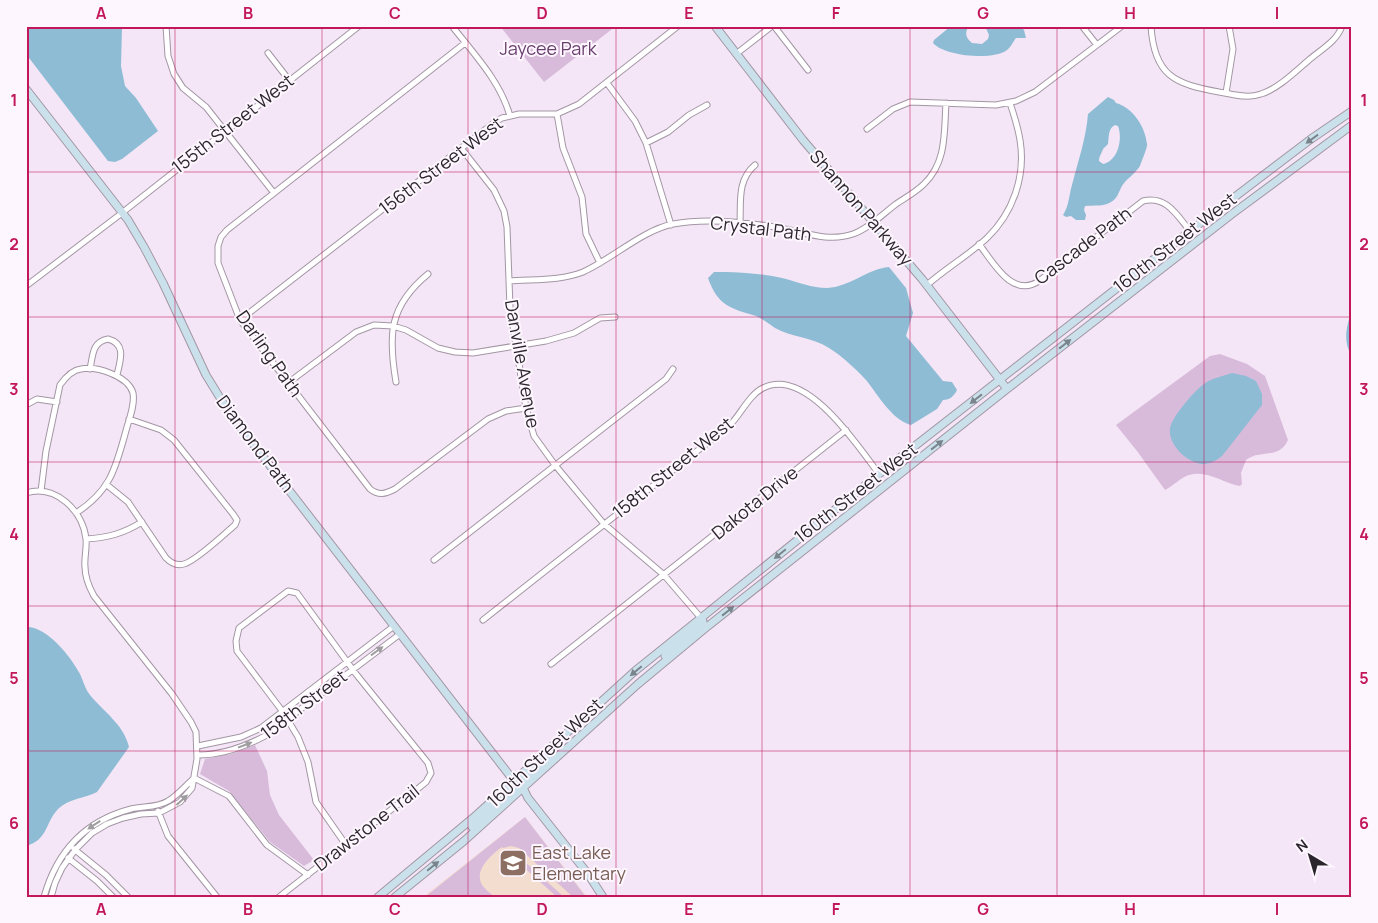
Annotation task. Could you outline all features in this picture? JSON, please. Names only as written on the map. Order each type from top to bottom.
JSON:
[{"type":"main road","name":"Shannon Parkway","points":[[715,26],[814,153],[927,285],[1007,389]]},
{"type":"main road","name":"Diamond Path","points":[[26,89],[122,212],[144,247],[206,374],[230,414],[514,781]]},
{"type":"main road","name":"160th Street West","points":[[378,897],[449,839],[635,671],[879,474],[1190,231],[1311,139],[1352,111]]},
{"type":"main road","name":"160th Street West","points":[[395,897],[456,847],[641,681],[1007,389],[1232,214],[1352,125]]},
{"type":"main road","points":[[641,681],[652,666],[702,624],[701,618]]},
{"type":"main road","points":[[585,716],[577,730],[523,781],[523,788],[528,798],[588,874],[603,897]]},
{"type":"main road","points":[[456,847],[467,832],[512,791],[515,786],[514,781]]},
{"type":"street","points":[[166,26],[168,56],[174,74],[183,88],[206,107],[274,193]]},
{"type":"street","points":[[452,26],[500,88],[506,100],[510,116]]},
{"type":"street","name":"156th Street West","points":[[240,320],[495,122],[519,114],[557,114],[579,104],[678,26]]},
{"type":"street","points":[[736,54],[773,26],[808,70]]},
{"type":"street","points":[[1082,26],[1096,45]]},
{"type":"street","points":[[867,129],[893,109],[903,104],[914,102],[996,105],[1010,103],[1035,92],[1122,26]]},
{"type":"street","points":[[1151,26],[1152,42],[1156,55],[1168,74],[1175,79],[1187,86],[1253,96],[1268,92],[1334,40],[1342,26]]},
{"type":"street","points":[[1226,93],[1233,56],[1233,43],[1229,26]]},
{"type":"street","name":"155th Street West","points":[[26,286],[356,27]]},
{"type":"street","name":"Darling Path","points":[[465,44],[228,230],[221,237],[218,246],[218,263],[240,320],[370,489],[376,493],[385,494],[416,475],[488,419],[506,410],[526,408]]},
{"type":"street","points":[[268,53],[290,80]]},
{"type":"street","points":[[606,83],[634,121],[646,143],[671,225]]},
{"type":"street","name":"Crystal Path","points":[[509,281],[573,275],[600,263],[644,236],[671,225],[698,221],[776,227],[834,238],[856,233],[920,188],[933,173],[940,161],[943,148],[946,103]]},
{"type":"street","points":[[927,285],[992,232],[1006,214],[1016,193],[1020,178],[1021,147],[1010,103]]},
{"type":"street","points":[[646,143],[668,132],[689,115],[707,105]]},
{"type":"street","points":[[557,114],[563,148],[582,197],[586,234],[600,263]]},
{"type":"street","name":"Danville Avenue","points":[[461,148],[494,190],[504,211],[507,227],[510,308],[526,408],[534,436],[555,465],[604,524],[664,575],[701,618]]},
{"type":"street","points":[[740,223],[742,182],[746,173],[755,165]]},
{"type":"street","name":"Cascade Path","points":[[979,244],[1008,281],[1016,285],[1026,286],[1039,281],[1143,201],[1156,200],[1165,203],[1190,231]]},
{"type":"street","points":[[396,382],[391,354],[393,326],[406,296],[428,274]]},
{"type":"street","points":[[288,384],[356,332],[374,325],[393,326],[406,330],[438,348],[455,352],[473,353],[562,337],[600,318],[615,317]]},
{"type":"street","points":[[90,369],[94,348],[98,342],[108,339],[118,343],[121,349],[117,375]]},
{"type":"street","points":[[41,491],[43,466],[60,385],[74,371],[80,368],[117,375],[130,386],[134,402],[118,460],[107,485],[92,502],[76,513]]},
{"type":"street","points":[[434,560],[666,379],[673,369]]},
{"type":"street","name":"158th Street West","points":[[483,620],[730,425],[760,390],[775,384],[790,386],[824,406],[846,430]]},
{"type":"street","points":[[26,405],[37,399],[56,402]]},
{"type":"street","points":[[107,485],[128,502],[166,558],[174,564],[182,564],[191,560],[235,525],[237,520],[174,440],[161,430],[129,419]]},
{"type":"street","points":[[846,430],[879,474]]},
{"type":"street","name":"Dakota Drive","points":[[551,664],[846,430]]},
{"type":"street","points":[[26,493],[41,491],[58,496],[76,513],[83,527],[86,539],[84,566],[86,581],[94,596],[172,694],[196,732],[198,746],[192,788],[180,802],[159,813],[141,814],[108,824],[92,833],[69,859],[55,883],[51,897]]},
{"type":"street","points":[[86,539],[110,537],[120,534],[142,522]]},
{"type":"street","name":"Drawstone Trail","points":[[280,897],[426,782],[431,773],[428,763],[352,669],[297,593],[288,591],[239,628],[236,641],[237,651],[283,712]]},
{"type":"street","name":"158th Street","points":[[198,746],[240,737],[261,728],[394,626]]},
{"type":"street","name":"158th Street","points":[[198,755],[224,752],[244,746],[265,736],[400,634]]},
{"type":"street","points":[[283,712],[298,738],[308,762],[316,802],[346,845]]},
{"type":"street","points":[[44,897],[48,880],[63,855],[88,828],[104,818],[140,807],[156,806],[167,802],[194,778]]},
{"type":"street","points":[[194,778],[229,796],[267,845],[308,875]]},
{"type":"street","points":[[156,806],[168,836],[217,897]]},
{"type":"street","points":[[70,846],[106,875],[128,897]]},
{"type":"street","points":[[63,855],[97,881],[114,897]]},
{"type":"shaded area","name":"East Lake Elementary","points":[[525,817],[587,897],[423,897]]},
{"type":"green space","name":"Jaycee Park","points":[[500,26],[616,26],[544,82]]},
{"type":"green space","points":[[1220,354],[1247,364],[1265,376],[1288,440],[1280,450],[1257,455],[1246,460],[1241,473],[1242,484],[1240,486],[1209,475],[1196,474],[1186,476],[1165,490],[1116,425],[1210,356]]},
{"type":"green space","points":[[255,745],[267,771],[270,795],[279,815],[314,860],[304,866],[270,842],[229,791],[200,774],[205,759],[231,754]]},
{"type":"green space","points":[[525,817],[586,897],[573,897],[519,848],[511,846],[502,847],[486,862],[480,872],[482,885],[495,897],[425,897]]},
{"type":"green space","points":[[508,852],[514,852],[564,897],[557,897],[510,855],[506,858],[505,855]]},
{"type":"water","points":[[26,26],[122,26],[121,66],[125,86],[136,98],[158,131],[122,159],[115,162],[108,161],[26,54]]},
{"type":"water","points":[[951,26],[969,26],[966,35],[972,43],[982,44],[988,39],[989,35],[985,26],[1019,26],[1024,30],[1026,38],[1016,38],[1008,49],[1000,53],[980,56],[958,54],[947,51],[933,43]]},
{"type":"water","points":[[1108,97],[1114,100],[1133,113],[1141,124],[1147,146],[1140,166],[1124,183],[1115,199],[1105,205],[1085,206],[1085,220],[1076,220],[1071,216],[1066,217],[1063,215],[1068,204],[1088,114]],"holes":[[[1113,126],[1118,126],[1120,137],[1118,149],[1112,159],[1103,164],[1099,159],[1103,149],[1108,144],[1110,130]]]},
{"type":"water","points":[[889,267],[906,288],[913,313],[906,336],[943,381],[952,382],[957,390],[952,397],[943,400],[937,409],[911,425],[897,418],[866,380],[834,351],[822,344],[781,331],[759,317],[732,308],[716,295],[708,278],[714,272],[748,273],[774,276],[810,286],[827,288],[843,285],[873,271]]},
{"type":"water","points":[[1352,309],[1352,357],[1346,339]]},
{"type":"water","points":[[1232,373],[1246,376],[1256,381],[1262,394],[1262,405],[1222,456],[1205,464],[1192,461],[1181,453],[1172,441],[1170,435],[1171,424],[1189,398],[1200,387],[1210,380]]},
{"type":"water","points":[[26,627],[34,628],[50,637],[71,659],[88,693],[118,725],[129,747],[97,792],[62,805],[54,814],[38,840],[26,846]]},
{"type":"place","name":"East Lake Elementary","points":[[513,863]]}]
